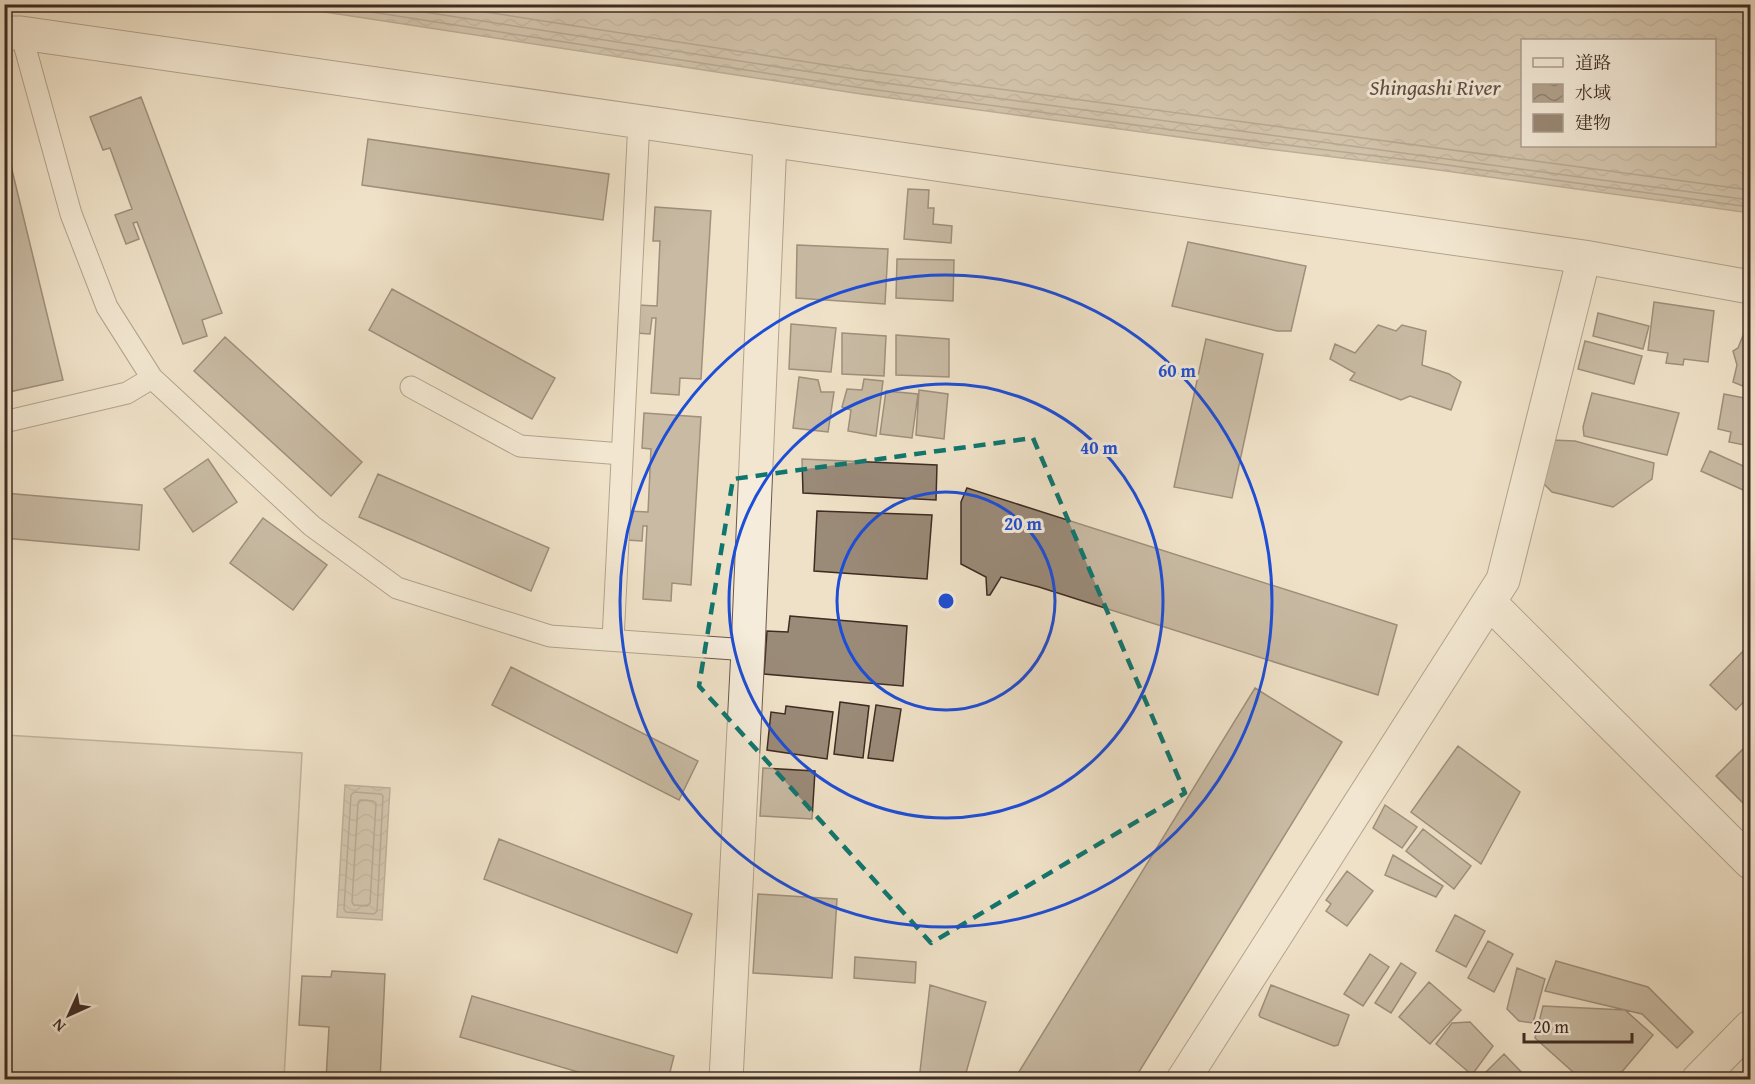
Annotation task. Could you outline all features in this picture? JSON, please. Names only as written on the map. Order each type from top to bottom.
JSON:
[{"type":"street","points":[[13,33],[1584,257],[1750,287]]},
{"type":"street","points":[[726,1080],[748,650],[770,140]]},
{"type":"street","points":[[1183,1080],[1503,580],[1584,257]]},
{"type":"street","points":[[1489,602],[1750,862]]},
{"type":"street","points":[[1698,1080],[1750,1027]]},
{"type":"lane","points":[[13,33],[71,214],[107,307],[152,378],[312,526],[397,588],[550,636],[748,650]]},
{"type":"lane","points":[[613,640],[639,121]]},
{"type":"lane","points":[[4,422],[128,393],[152,378]]},
{"type":"lane","points":[[411,387],[520,446],[622,454]]},
{"type":"highlighted area","points":[[1033,438],[1185,793],[931,943],[699,686],[733,479]]},
{"type":"shaded area","points":[[5,735],[302,753],[284,1079],[5,1079]]},
{"type":"water","name":"Shingashi River","points":[[279,5],[1750,5],[1750,213],[861,94]]},
{"type":"water","points":[[345,785],[390,788],[382,920],[337,917]]},
{"type":"building","points":[[141,97],[222,313],[202,320],[207,336],[183,344],[137,222],[133,223],[139,239],[126,244],[115,215],[132,209],[110,148],[103,150],[90,117]]},
{"type":"building","points":[[4,137],[63,380],[9,392],[4,375],[4,359],[7,358],[4,348]]},
{"type":"building","points":[[368,139],[609,174],[603,220],[362,185]]},
{"type":"building","points":[[908,189],[929,190],[928,208],[934,208],[933,224],[952,226],[951,243],[904,239]]},
{"type":"building","points":[[655,207],[711,211],[701,379],[680,378],[679,395],[651,393],[656,318],[652,318],[650,334],[636,333],[638,305],[657,306],[660,241],[653,241]]},
{"type":"building","points":[[1188,242],[1306,266],[1291,331],[1277,331],[1172,306]]},
{"type":"building","points":[[797,245],[888,249],[885,304],[796,298]]},
{"type":"building","points":[[897,259],[954,260],[953,301],[896,298]]},
{"type":"building","points":[[392,289],[555,378],[532,419],[369,330]]},
{"type":"building","points":[[1654,302],[1714,311],[1708,362],[1684,359],[1683,365],[1666,363],[1668,353],[1648,350]]},
{"type":"building","points":[[1598,313],[1649,326],[1643,349],[1593,336]]},
{"type":"building","points":[[1750,318],[1750,389],[1733,382],[1737,365],[1733,351],[1738,348]]},
{"type":"building","points":[[791,324],[836,328],[831,372],[789,369]]},
{"type":"building","points":[[1378,325],[1396,331],[1402,325],[1426,331],[1422,365],[1449,374],[1461,382],[1451,410],[1410,396],[1401,400],[1350,380],[1355,373],[1330,359],[1335,344],[1355,353]]},
{"type":"building","points":[[842,333],[886,336],[884,376],[842,374]]},
{"type":"building","points":[[896,335],[949,339],[949,377],[896,375]]},
{"type":"building","points":[[225,337],[362,462],[331,496],[194,371]]},
{"type":"building","points":[[1206,339],[1263,354],[1232,498],[1174,487]]},
{"type":"building","points":[[1585,341],[1642,356],[1634,384],[1578,369]]},
{"type":"building","points":[[799,377],[818,380],[821,392],[834,392],[828,432],[793,428]]},
{"type":"building","points":[[864,379],[883,381],[876,436],[848,431],[851,410],[842,407],[847,389],[862,390]]},
{"type":"building","points":[[919,390],[948,394],[944,439],[916,435]]},
{"type":"building","points":[[886,391],[918,394],[912,438],[880,434]]},
{"type":"building","points":[[1592,393],[1679,413],[1667,455],[1584,436],[1583,427]]},
{"type":"building","points":[[1724,394],[1750,399],[1750,446],[1729,442],[1731,432],[1718,429]]},
{"type":"building","points":[[644,413],[701,417],[691,585],[672,583],[671,601],[643,599],[647,526],[643,526],[642,541],[626,540],[628,511],[648,512],[651,449],[642,448]]},
{"type":"building","points":[[1552,440],[1575,441],[1654,463],[1652,479],[1613,507],[1552,492],[1541,481]]},
{"type":"building","points":[[1710,451],[1750,469],[1750,493],[1701,471]]},
{"type":"building","points":[[208,459],[237,502],[193,532],[164,489]]},
{"type":"building","points":[[802,459],[937,465],[936,500],[803,493]]},
{"type":"building","points":[[378,474],[549,548],[531,591],[359,517]]},
{"type":"building","points":[[967,488],[1397,625],[1378,695],[1039,587],[1001,577],[990,595],[987,595],[986,577],[961,564],[961,502]]},
{"type":"building","points":[[4,493],[142,505],[139,550],[4,538]]},
{"type":"building","points":[[817,511],[932,515],[927,579],[814,571]]},
{"type":"building","points":[[263,518],[327,565],[293,610],[230,563]]},
{"type":"building","points":[[790,616],[907,626],[903,686],[764,674],[767,631],[788,632]]},
{"type":"building","points":[[1750,644],[1750,695],[1736,710],[1710,685]]},
{"type":"building","points":[[511,667],[698,761],[679,800],[492,705]]},
{"type":"building","points":[[1255,688],[1342,742],[1134,1080],[1014,1080]]},
{"type":"building","points":[[840,702],[869,706],[863,758],[834,754]]},
{"type":"building","points":[[876,705],[901,709],[893,761],[868,758]]},
{"type":"building","points":[[786,706],[833,712],[827,759],[767,750],[771,712],[785,714]]},
{"type":"building","points":[[1750,742],[1750,810],[1716,776]]},
{"type":"building","points":[[1458,746],[1520,792],[1481,864],[1411,812]]},
{"type":"building","points":[[763,768],[815,771],[812,819],[760,816]]},
{"type":"building","points":[[1385,805],[1417,827],[1402,848],[1373,828]]},
{"type":"building","points":[[1423,829],[1471,866],[1454,889],[1406,851]]},
{"type":"building","points":[[499,839],[692,914],[677,953],[484,879]]},
{"type":"building","points":[[1393,855],[1443,886],[1436,897],[1385,875]]},
{"type":"building","points":[[1347,871],[1373,891],[1347,926],[1326,911],[1331,904],[1326,900]]},
{"type":"building","points":[[758,894],[837,899],[832,978],[753,973]]},
{"type":"building","points":[[1455,915],[1485,931],[1466,967],[1436,951]]},
{"type":"building","points":[[1488,941],[1513,954],[1494,992],[1468,978]]},
{"type":"building","points":[[1370,954],[1389,967],[1363,1006],[1344,994]]},
{"type":"building","points":[[855,957],[916,962],[915,983],[854,978]]},
{"type":"building","points":[[1556,961],[1648,987],[1693,1032],[1677,1048],[1642,1014],[1545,991]]},
{"type":"building","points":[[1401,963],[1416,973],[1391,1013],[1375,1003]]},
{"type":"building","points":[[1517,968],[1545,979],[1533,1023],[1519,1021],[1507,1009]]},
{"type":"building","points":[[332,971],[385,974],[380,1080],[326,1080],[329,1027],[299,1025],[302,976],[331,977]]},
{"type":"building","points":[[1429,982],[1461,1010],[1430,1044],[1399,1017]]},
{"type":"building","points":[[930,985],[986,1002],[964,1080],[919,1080]]},
{"type":"building","points":[[1271,985],[1349,1015],[1338,1045],[1334,1046],[1260,1017]]},
{"type":"building","points":[[472,996],[674,1056],[668,1080],[605,1080],[460,1037]]},
{"type":"building","points":[[1543,1006],[1625,1010],[1653,1035],[1615,1080],[1582,1080],[1535,1038]]},
{"type":"building","points":[[1470,1022],[1493,1046],[1472,1075],[1436,1044],[1452,1023]]},
{"type":"building","points":[[1504,1054],[1529,1080],[1486,1080],[1482,1076]]}]
